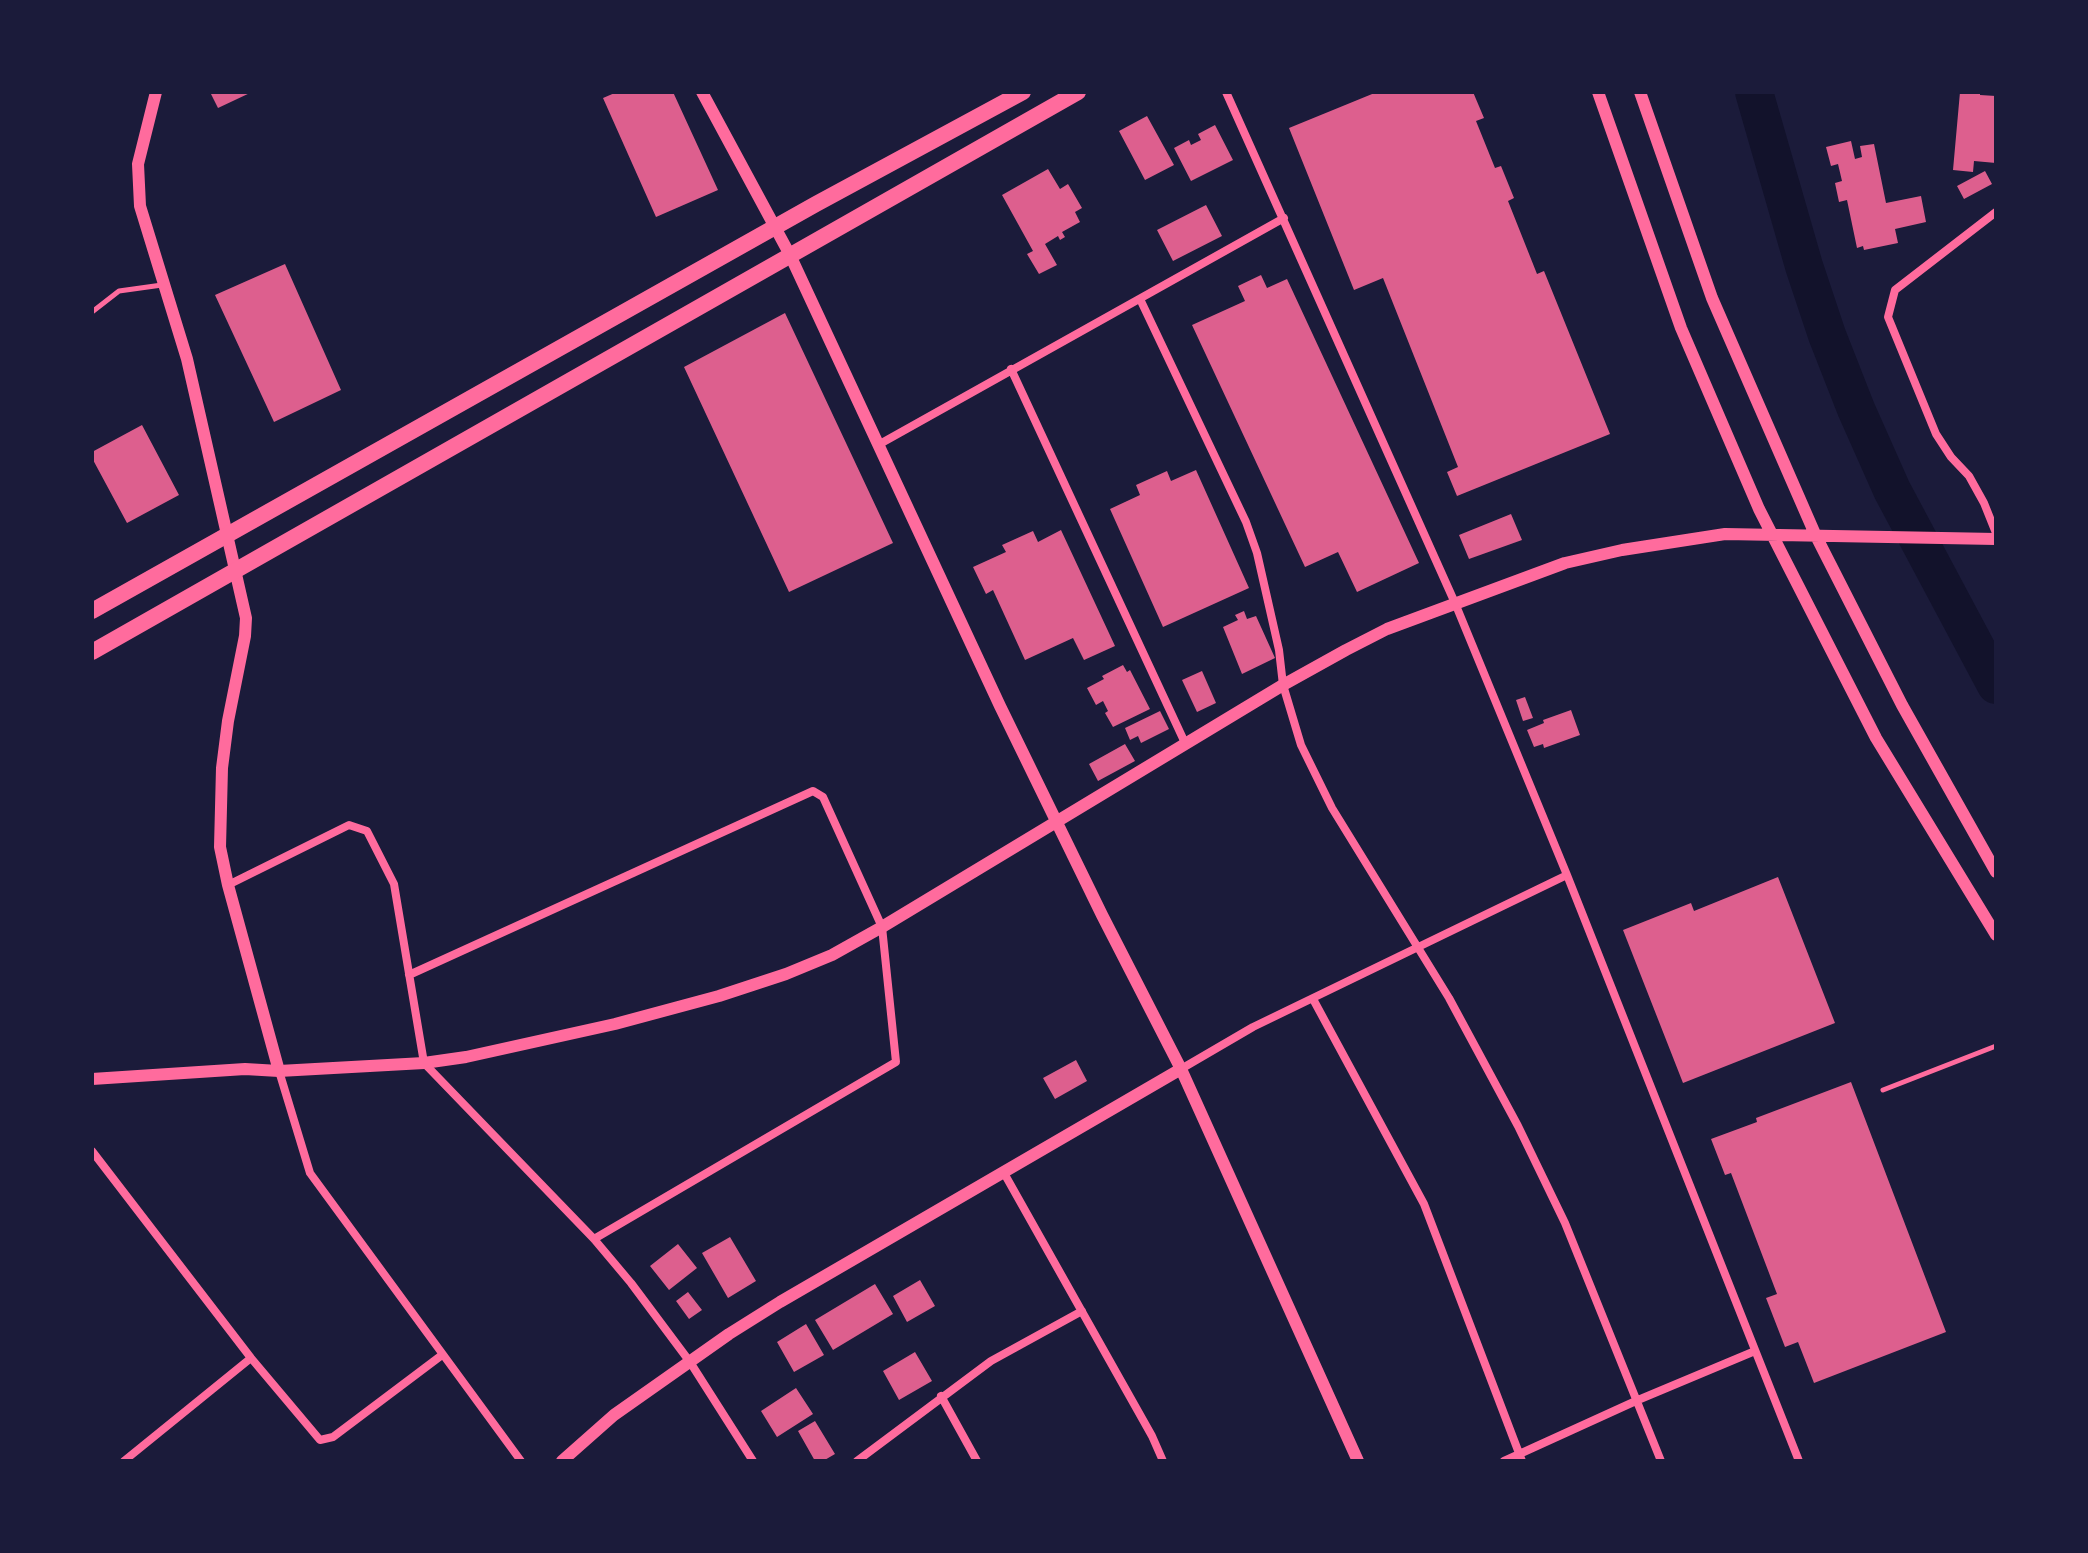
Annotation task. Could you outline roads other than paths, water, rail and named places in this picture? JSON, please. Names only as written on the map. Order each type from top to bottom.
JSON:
[{"type":"highway","points":[[92,611],[775,227],[1023,92]]},
{"type":"highway","points":[[92,652],[1078,92]]},
{"type":"street","points":[[156,92],[138,164],[140,206],[187,359],[246,618],[222,768],[220,847],[228,885],[310,1173],[521,1461]]},
{"type":"street","points":[[702,92],[790,255],[1057,821],[1181,1069],[1358,1461]]},
{"type":"street","points":[[1226,92],[1455,603],[1567,875],[1799,1461]]},
{"type":"street","points":[[1598,92],[1681,328],[1771,535],[1876,738],[1996,935]]},
{"type":"street","points":[[1640,92],[1712,298],[1815,534],[1902,705],[1996,872]]},
{"type":"street","points":[[92,1079],[245,1069],[279,1071],[424,1063],[520,1046],[719,996],[832,955],[1283,685],[1387,629],[1565,563],[1622,550],[1725,534],[1996,536],[1984,503],[1969,476],[1951,457],[1936,434],[1888,317],[1895,290],[1996,212]]},
{"type":"street","points":[[878,445],[1284,218]]},
{"type":"street","points":[[1140,299],[1246,522],[1267,590],[1283,685],[1301,745],[1332,808],[1418,945],[1463,1024],[1551,1192],[1661,1461]]},
{"type":"street","points":[[1011,369],[1186,745]]},
{"type":"street","points":[[409,975],[813,791],[823,797],[882,927],[896,1062],[594,1239]]},
{"type":"street","points":[[228,885],[349,825],[367,831],[394,884],[424,1063],[594,1239],[690,1362],[753,1461]]},
{"type":"street","points":[[562,1461],[614,1415],[780,1302],[1253,1027],[1567,875]]},
{"type":"street","points":[[1313,999],[1424,1204],[1521,1458]]},
{"type":"street","points":[[92,1151],[251,1358],[320,1440],[333,1437],[442,1355]]},
{"type":"street","points":[[1004,1173],[1163,1461]]},
{"type":"street","points":[[857,1461],[991,1361],[1082,1311]]},
{"type":"street","points":[[1504,1461],[1521,1458],[1638,1400],[1755,1351]]},
{"type":"street","points":[[124,1461],[251,1358]]},
{"type":"street","points":[[941,1396],[977,1461]]},
{"type":"lane","points":[[92,312],[119,291],[162,285]]},
{"type":"lane","points":[[1883,1090],[1996,1046]]},
{"type":"waterway","points":[[1754,92],[1804,266],[1856,409],[1892,490],[1996,685]]}]
